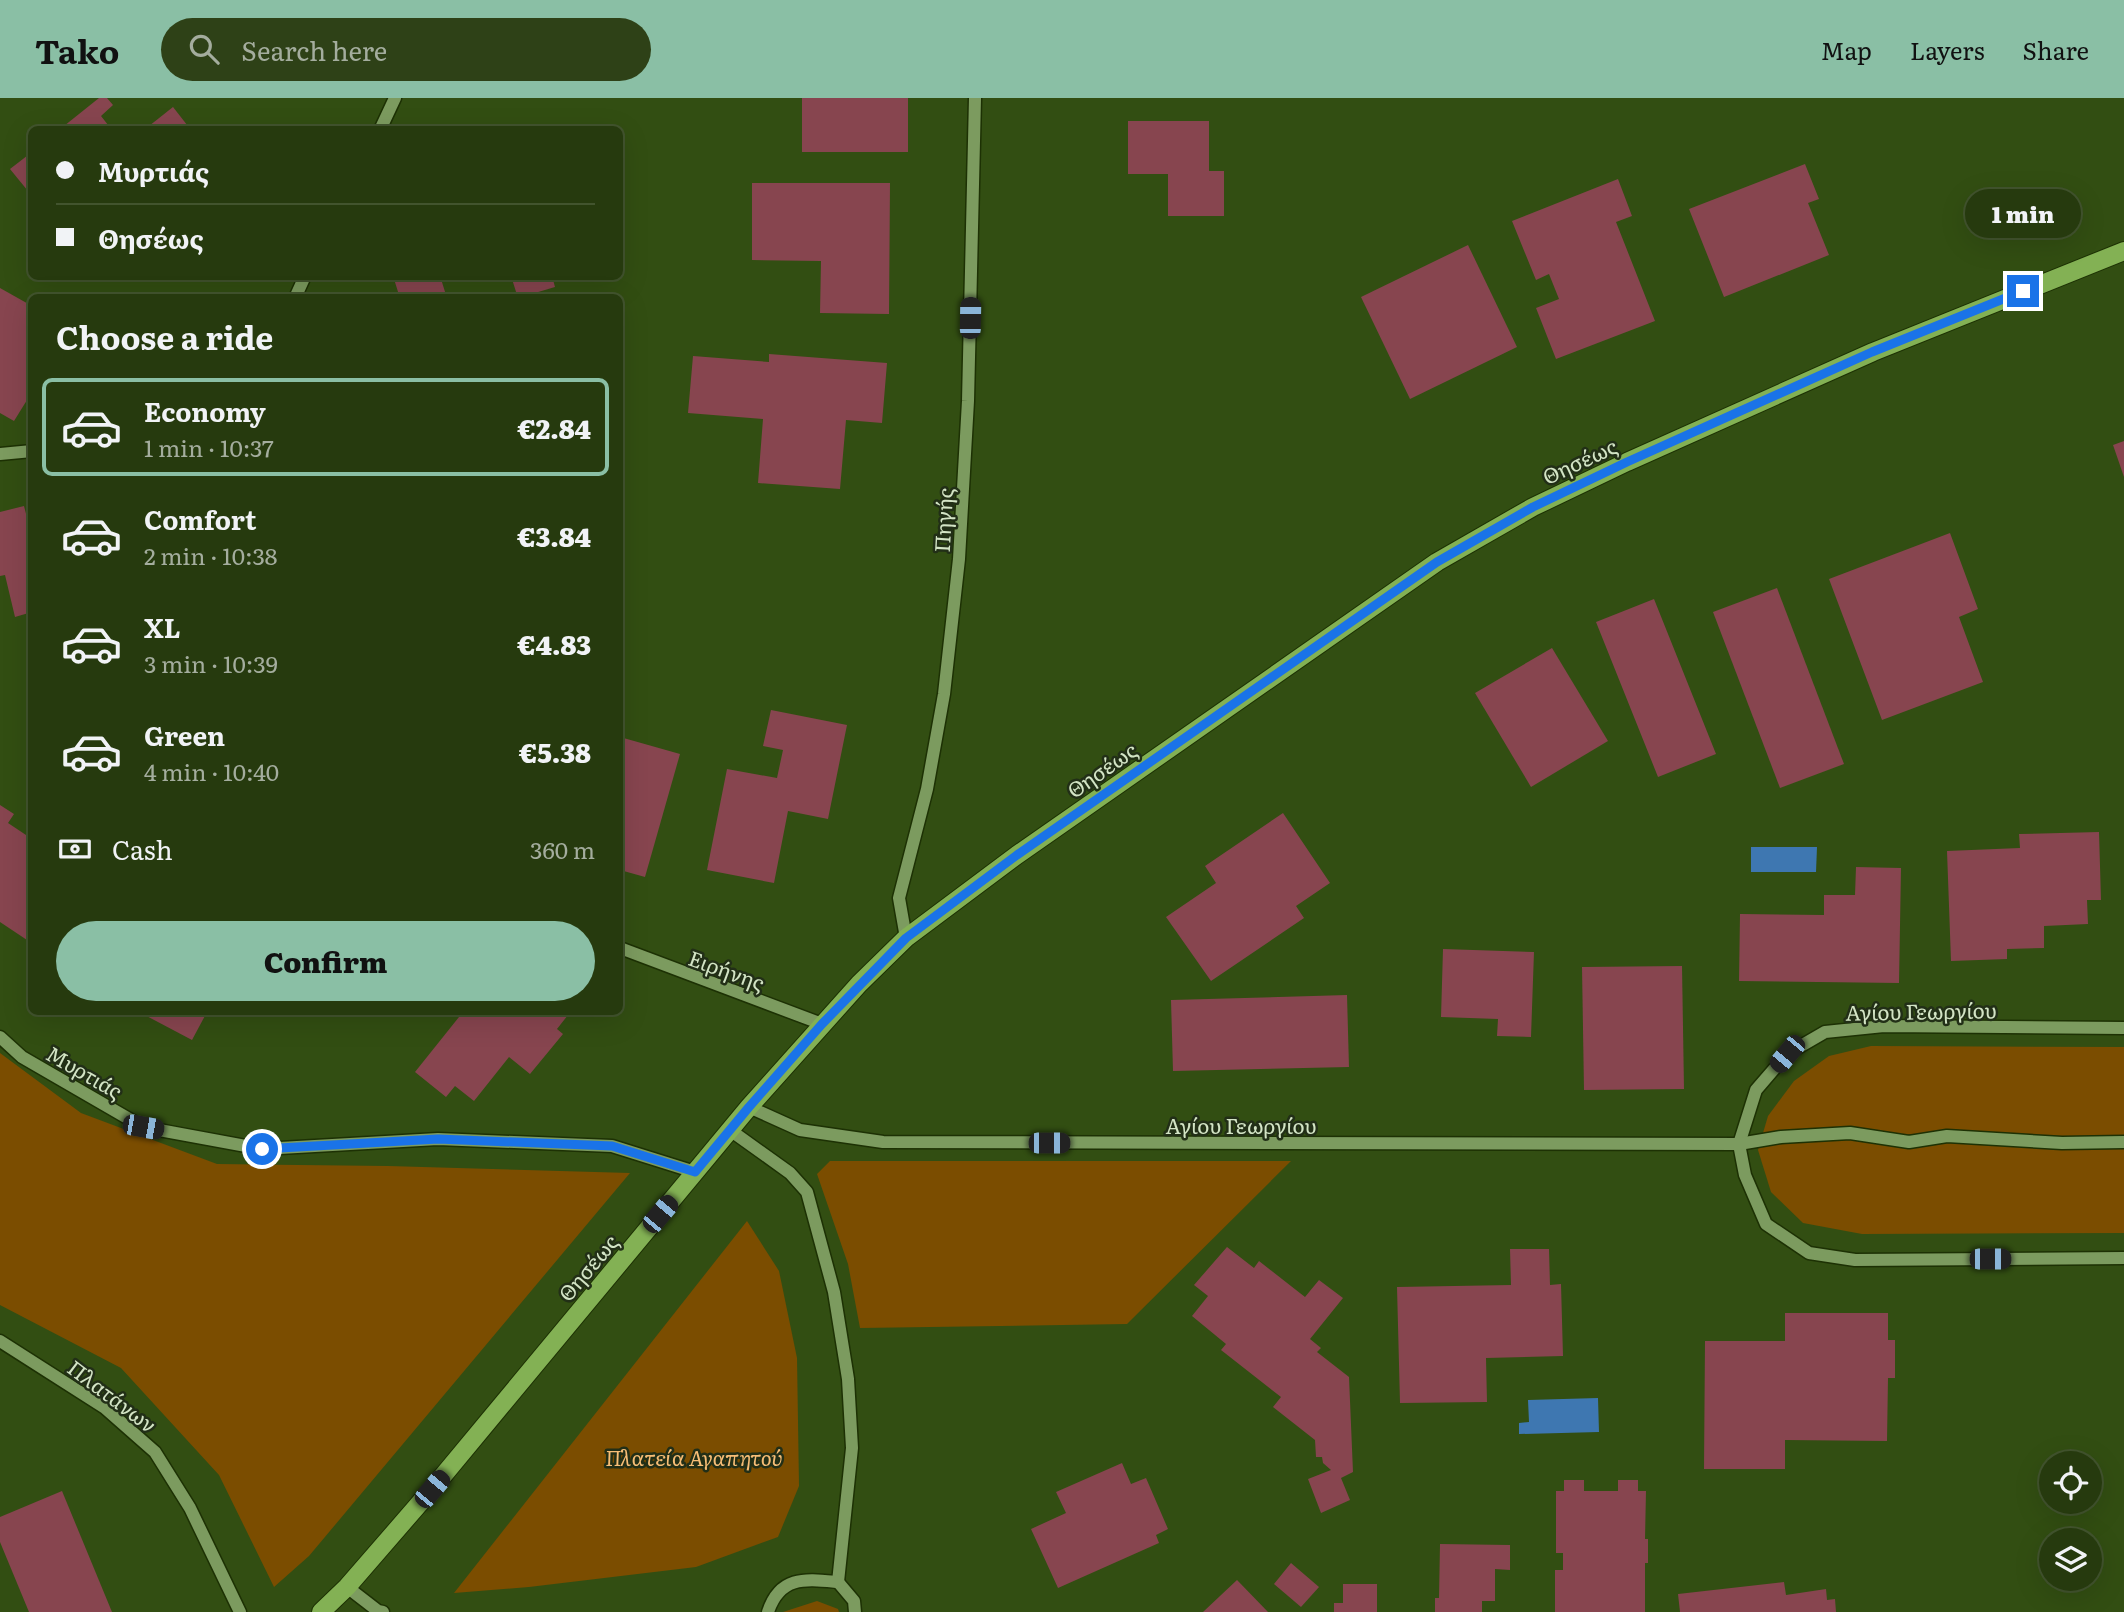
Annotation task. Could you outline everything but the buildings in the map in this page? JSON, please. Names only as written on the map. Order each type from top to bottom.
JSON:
[{"type":"main road","name":"Θησέως","points":[[321,1612],[347,1587],[432,1489],[749,1107],[822,1024],[906,938],[1017,855],[1437,562],[1533,507],[1872,352],[2124,251]]},
{"type":"street","points":[[382,126],[396,98]]},
{"type":"street","name":"Πηγής","points":[[906,938],[899,898],[927,789],[944,694],[959,559],[968,401],[975,98]]},
{"type":"street","points":[[0,454],[28,452]]},
{"type":"street","name":"Ειρήνης","points":[[623,949],[822,1024]]},
{"type":"street","name":"Αγίου Γεωργίου","points":[[2124,1028],[1884,1026],[1825,1032],[1787,1054],[1756,1090],[1739,1144],[1745,1175],[1766,1224],[1808,1253],[1855,1260],[2124,1258]]},
{"type":"street","name":"Μυρτιάς","points":[[0,1038],[22,1057],[143,1127],[262,1149],[438,1139],[612,1146],[695,1172]]},
{"type":"street","name":"Αγίου Γεωργίου","points":[[749,1107],[800,1129],[883,1142],[1739,1144]]},
{"type":"street","points":[[730,1129],[790,1173],[807,1192],[834,1292],[848,1379],[852,1448],[838,1582]]},
{"type":"street","points":[[1739,1144],[1781,1137],[1850,1133],[1909,1142],[1947,1136],[2062,1143],[2124,1142]]},
{"type":"street","name":"Πλατάνων","points":[[0,1341],[105,1408],[155,1452],[190,1508],[240,1612]]},
{"type":"street","points":[[768,1612],[772,1600],[787,1585],[803,1578],[838,1582],[854,1601],[855,1612]]},
{"type":"street","points":[[347,1587],[383,1612]]},
{"type":"green space","points":[[1871,1046],[2124,1047],[2124,1233],[1862,1234],[1803,1223],[1771,1192],[1758,1150],[1768,1116],[1794,1081],[1829,1056]]},
{"type":"green space","points":[[0,1053],[81,1113],[217,1164],[630,1173],[309,1556],[274,1587],[219,1475],[121,1368],[0,1305]]},
{"type":"green space","points":[[830,1161],[1291,1161],[1127,1324],[860,1328],[848,1264],[817,1174]]},
{"type":"green space","name":"Πλατεία Αγαπητού","points":[[747,1221],[779,1271],[797,1358],[799,1486],[778,1537],[696,1567],[454,1593]]},
{"type":"green space","points":[[817,1601],[838,1609],[839,1612],[783,1612]]},
{"type":"water","points":[[1751,847],[1817,847],[1816,872],[1751,872]]},
{"type":"water","points":[[1598,1398],[1599,1432],[1519,1434],[1519,1423],[1529,1422],[1528,1400]]},
{"type":"route","points":[[262,1149],[438,1139],[612,1146],[695,1172],[822,1024],[906,938],[1017,855],[1437,562],[1533,507],[1627,462],[1872,352],[2023,291]]}]
